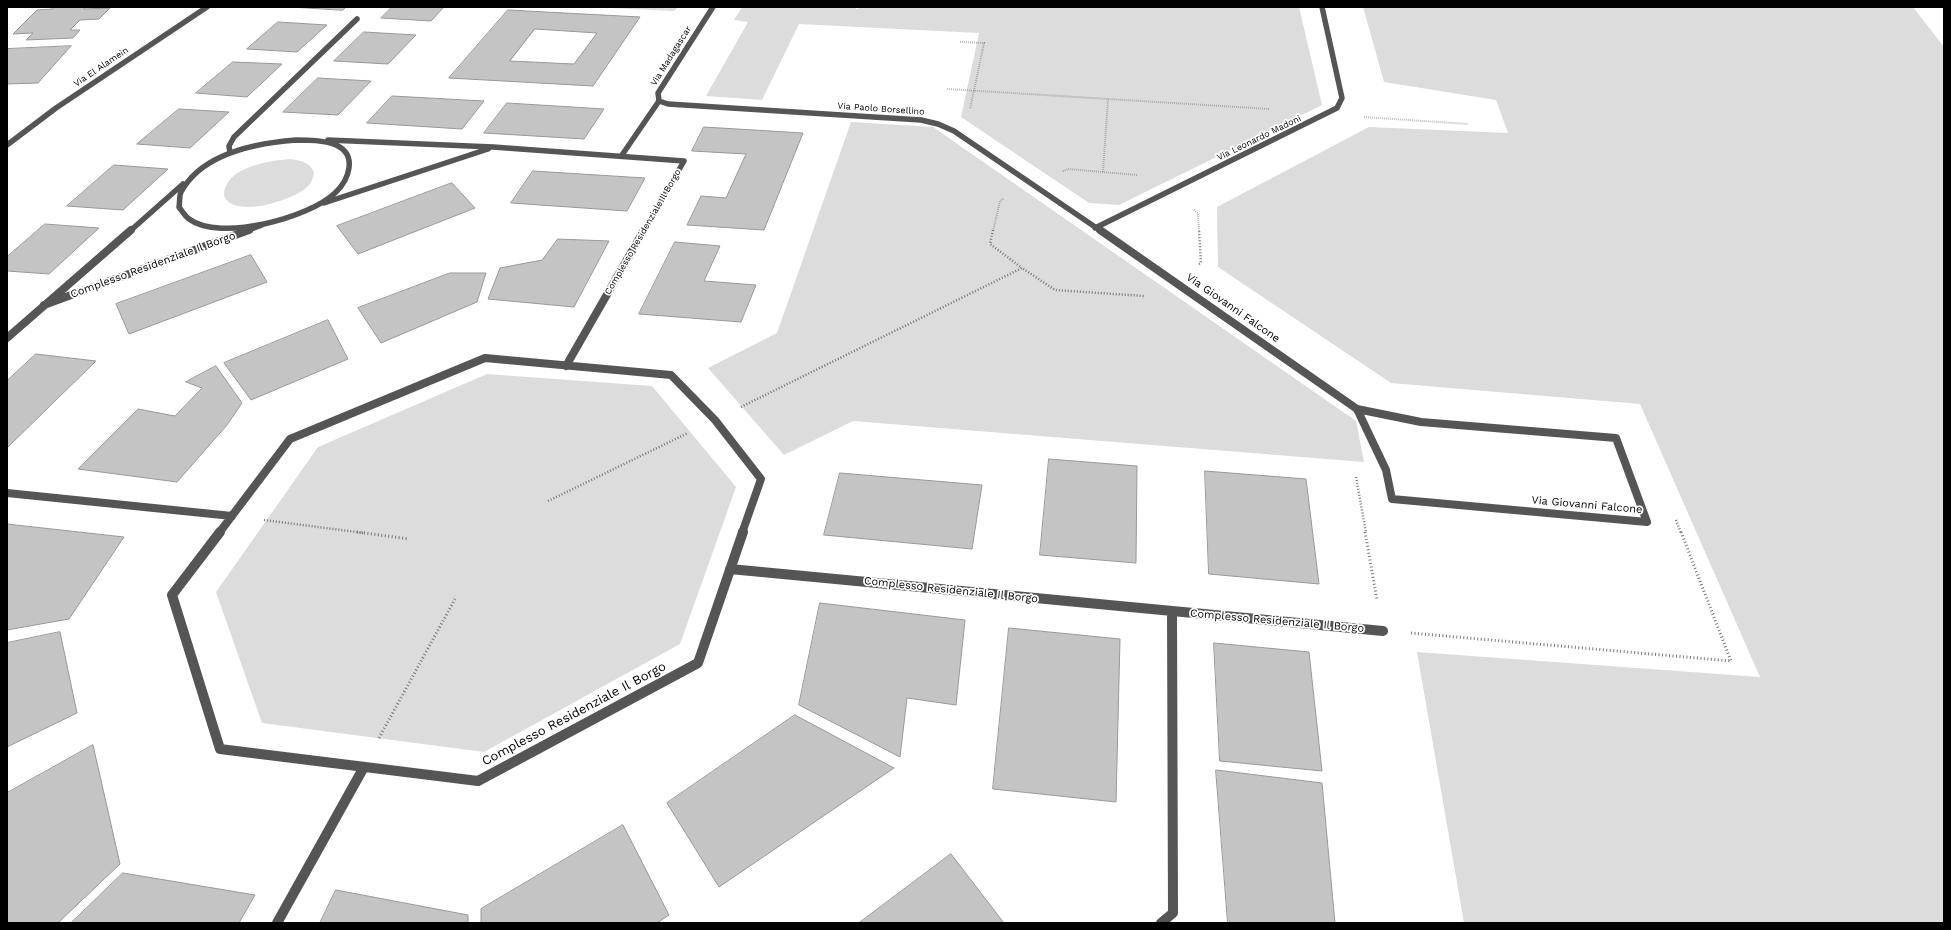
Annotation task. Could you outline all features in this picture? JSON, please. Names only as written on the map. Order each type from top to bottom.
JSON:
[{"type":"street","name":"Via El Alamein","points":[[7,144],[56,108],[207,7]]},
{"type":"street","name":"Via Madagascar","points":[[622,155],[659,101],[658,93],[713,7]]},
{"type":"street","name":"Via Leonardo Madoni","points":[[1095,228],[1337,108],[1342,98],[1322,7]]},
{"type":"street","points":[[230,153],[229,146],[234,137],[357,19]]},
{"type":"street","name":"Via Paolo Borsellino","points":[[659,101],[668,104],[921,120],[938,124],[954,131],[1095,228]]},
{"type":"street","points":[[296,139],[318,140],[336,146],[347,154],[351,166],[346,179],[334,194],[314,207],[289,218],[262,225],[232,228],[206,226],[188,218],[179,206],[180,192],[192,177],[207,165],[230,153],[273,141],[296,139]]},
{"type":"street","name":"Complesso Residenziale Il Borgo","points":[[296,139],[493,147],[622,155],[684,161],[566,366]]},
{"type":"street","name":"Complesso Residenziale Il Borgo","points":[[314,207],[493,147]]},
{"type":"street","name":"Complesso Residenziale Il Borgo","points":[[7,338],[192,177]]},
{"type":"street","name":"Complesso Residenziale Il Borgo","points":[[44,305],[262,225]]},
{"type":"street","name":"Via Giovanni Falcone","points":[[1095,228],[1174,280],[1356,409],[1421,422],[1616,438],[1647,522],[1392,499],[1386,470],[1356,409]]},
{"type":"street","name":"Complesso Residenziale Il Borgo","points":[[485,358],[671,376],[715,420],[762,479],[698,663],[478,781],[220,749],[172,595],[290,439],[485,358]]},
{"type":"street","points":[[7,493],[232,516]]},
{"type":"street","name":"Complesso Residenziale Il Borgo","points":[[730,569],[1383,631]]},
{"type":"street","points":[[1161,923],[1173,913],[1172,611]]},
{"type":"street","points":[[277,923],[364,767]]},
{"type":"path","points":[[960,42],[984,43],[970,110]]},
{"type":"path","points":[[947,88],[973,91],[1271,109]]},
{"type":"path","points":[[1103,172],[1108,99]]},
{"type":"path","points":[[1057,173],[1068,169],[1139,175]]},
{"type":"path","points":[[1000,200],[990,244],[1022,268],[1055,290],[1143,296]]},
{"type":"path","points":[[548,501],[1022,268]]},
{"type":"path","points":[[232,516],[409,539]]},
{"type":"path","points":[[364,767],[455,599]]},
{"type":"shaded area","points":[[588,7],[678,7],[674,11]]},
{"type":"shaded area","points":[[742,7],[854,7],[857,9],[862,7],[1299,7],[1322,105],[1119,205],[1089,203],[961,117],[979,33],[799,24],[762,100],[706,96],[748,22],[734,20]]},
{"type":"shaded area","points":[[1363,7],[1913,7],[1944,47],[1944,923],[1464,923],[1417,652],[1760,677],[1640,404],[1391,383],[1218,267],[1217,207],[1369,127],[1508,133],[1496,100],[1384,82]]},
{"type":"shaded area","points":[[851,122],[933,127],[1356,421],[1364,462],[853,421],[784,455],[708,368],[777,333]]},
{"type":"shaded area","points":[[291,159],[305,162],[314,172],[309,185],[299,193],[278,202],[253,207],[241,207],[232,204],[225,198],[224,192],[226,186],[230,179],[237,173],[254,165]]},
{"type":"shaded area","points":[[487,374],[652,386],[736,487],[680,644],[484,752],[262,723],[216,592],[318,447]]},
{"type":"building","points":[[54,7],[86,7],[84,9],[110,8],[99,19],[80,20],[70,30],[80,30],[73,38],[26,40],[33,33],[13,34],[37,10],[52,9]]},
{"type":"building","points":[[291,7],[346,7],[343,10]]},
{"type":"building","points":[[392,7],[444,7],[431,21],[381,18]]},
{"type":"building","points":[[508,10],[640,17],[593,86],[449,78]],"holes":[[[535,29],[597,33],[574,64],[510,61]]]},
{"type":"building","points":[[278,22],[327,25],[297,52],[247,49]]},
{"type":"building","points":[[364,32],[416,35],[388,64],[334,61]]},
{"type":"building","points":[[71,46],[38,83],[7,84],[7,49]]},
{"type":"building","points":[[233,62],[282,64],[247,97],[196,93]]},
{"type":"building","points":[[318,78],[371,81],[338,115],[283,112]]},
{"type":"building","points":[[392,96],[484,101],[462,129],[367,123]]},
{"type":"building","points":[[507,103],[604,109],[584,139],[484,133]]},
{"type":"building","points":[[179,109],[229,112],[190,148],[137,144]]},
{"type":"building","points":[[704,127],[803,133],[764,230],[687,225],[701,196],[726,198],[746,154],[692,151]]},
{"type":"building","points":[[114,165],[168,169],[123,210],[67,206]]},
{"type":"building","points":[[533,171],[645,178],[627,211],[511,203]]},
{"type":"building","points":[[452,183],[475,208],[358,254],[337,226]]},
{"type":"building","points":[[45,224],[99,228],[49,274],[7,271],[7,257]]},
{"type":"building","points":[[558,239],[609,241],[574,307],[488,299],[500,268],[542,260]]},
{"type":"building","points":[[675,242],[720,246],[704,281],[756,285],[741,322],[639,314]]},
{"type":"building","points":[[251,255],[267,282],[129,334],[116,304]]},
{"type":"building","points":[[450,273],[486,273],[477,302],[381,343],[358,308]]},
{"type":"building","points":[[328,320],[348,359],[251,400],[224,363]]},
{"type":"building","points":[[36,354],[96,361],[7,448],[7,381]]},
{"type":"building","points":[[216,366],[242,403],[227,425],[177,482],[78,469],[138,409],[175,416],[202,388],[186,382]]},
{"type":"building","points":[[1049,459],[1137,466],[1136,563],[1040,555]]},
{"type":"building","points":[[1205,471],[1306,479],[1319,584],[1209,574]]},
{"type":"building","points":[[840,473],[982,485],[972,549],[824,535]]},
{"type":"building","points":[[7,524],[124,537],[69,619],[7,630]]},
{"type":"building","points":[[820,603],[965,620],[956,705],[907,698],[900,757],[799,705]]},
{"type":"building","points":[[1009,628],[1120,639],[1116,802],[993,789]]},
{"type":"building","points":[[60,632],[77,713],[7,747],[7,643]]},
{"type":"building","points":[[1214,643],[1309,652],[1322,771],[1220,761]]},
{"type":"building","points":[[795,715],[894,768],[719,887],[667,803]]},
{"type":"building","points":[[93,745],[120,864],[58,923],[7,923],[7,793]]},
{"type":"building","points":[[1216,770],[1322,783],[1335,923],[1228,923]]},
{"type":"building","points":[[623,825],[669,915],[657,923],[481,923],[481,909]]},
{"type":"building","points":[[951,854],[1004,923],[859,923]]},
{"type":"building","points":[[123,873],[255,895],[239,923],[71,923]]},
{"type":"building","points":[[336,890],[468,915],[468,923],[320,923]]}]
